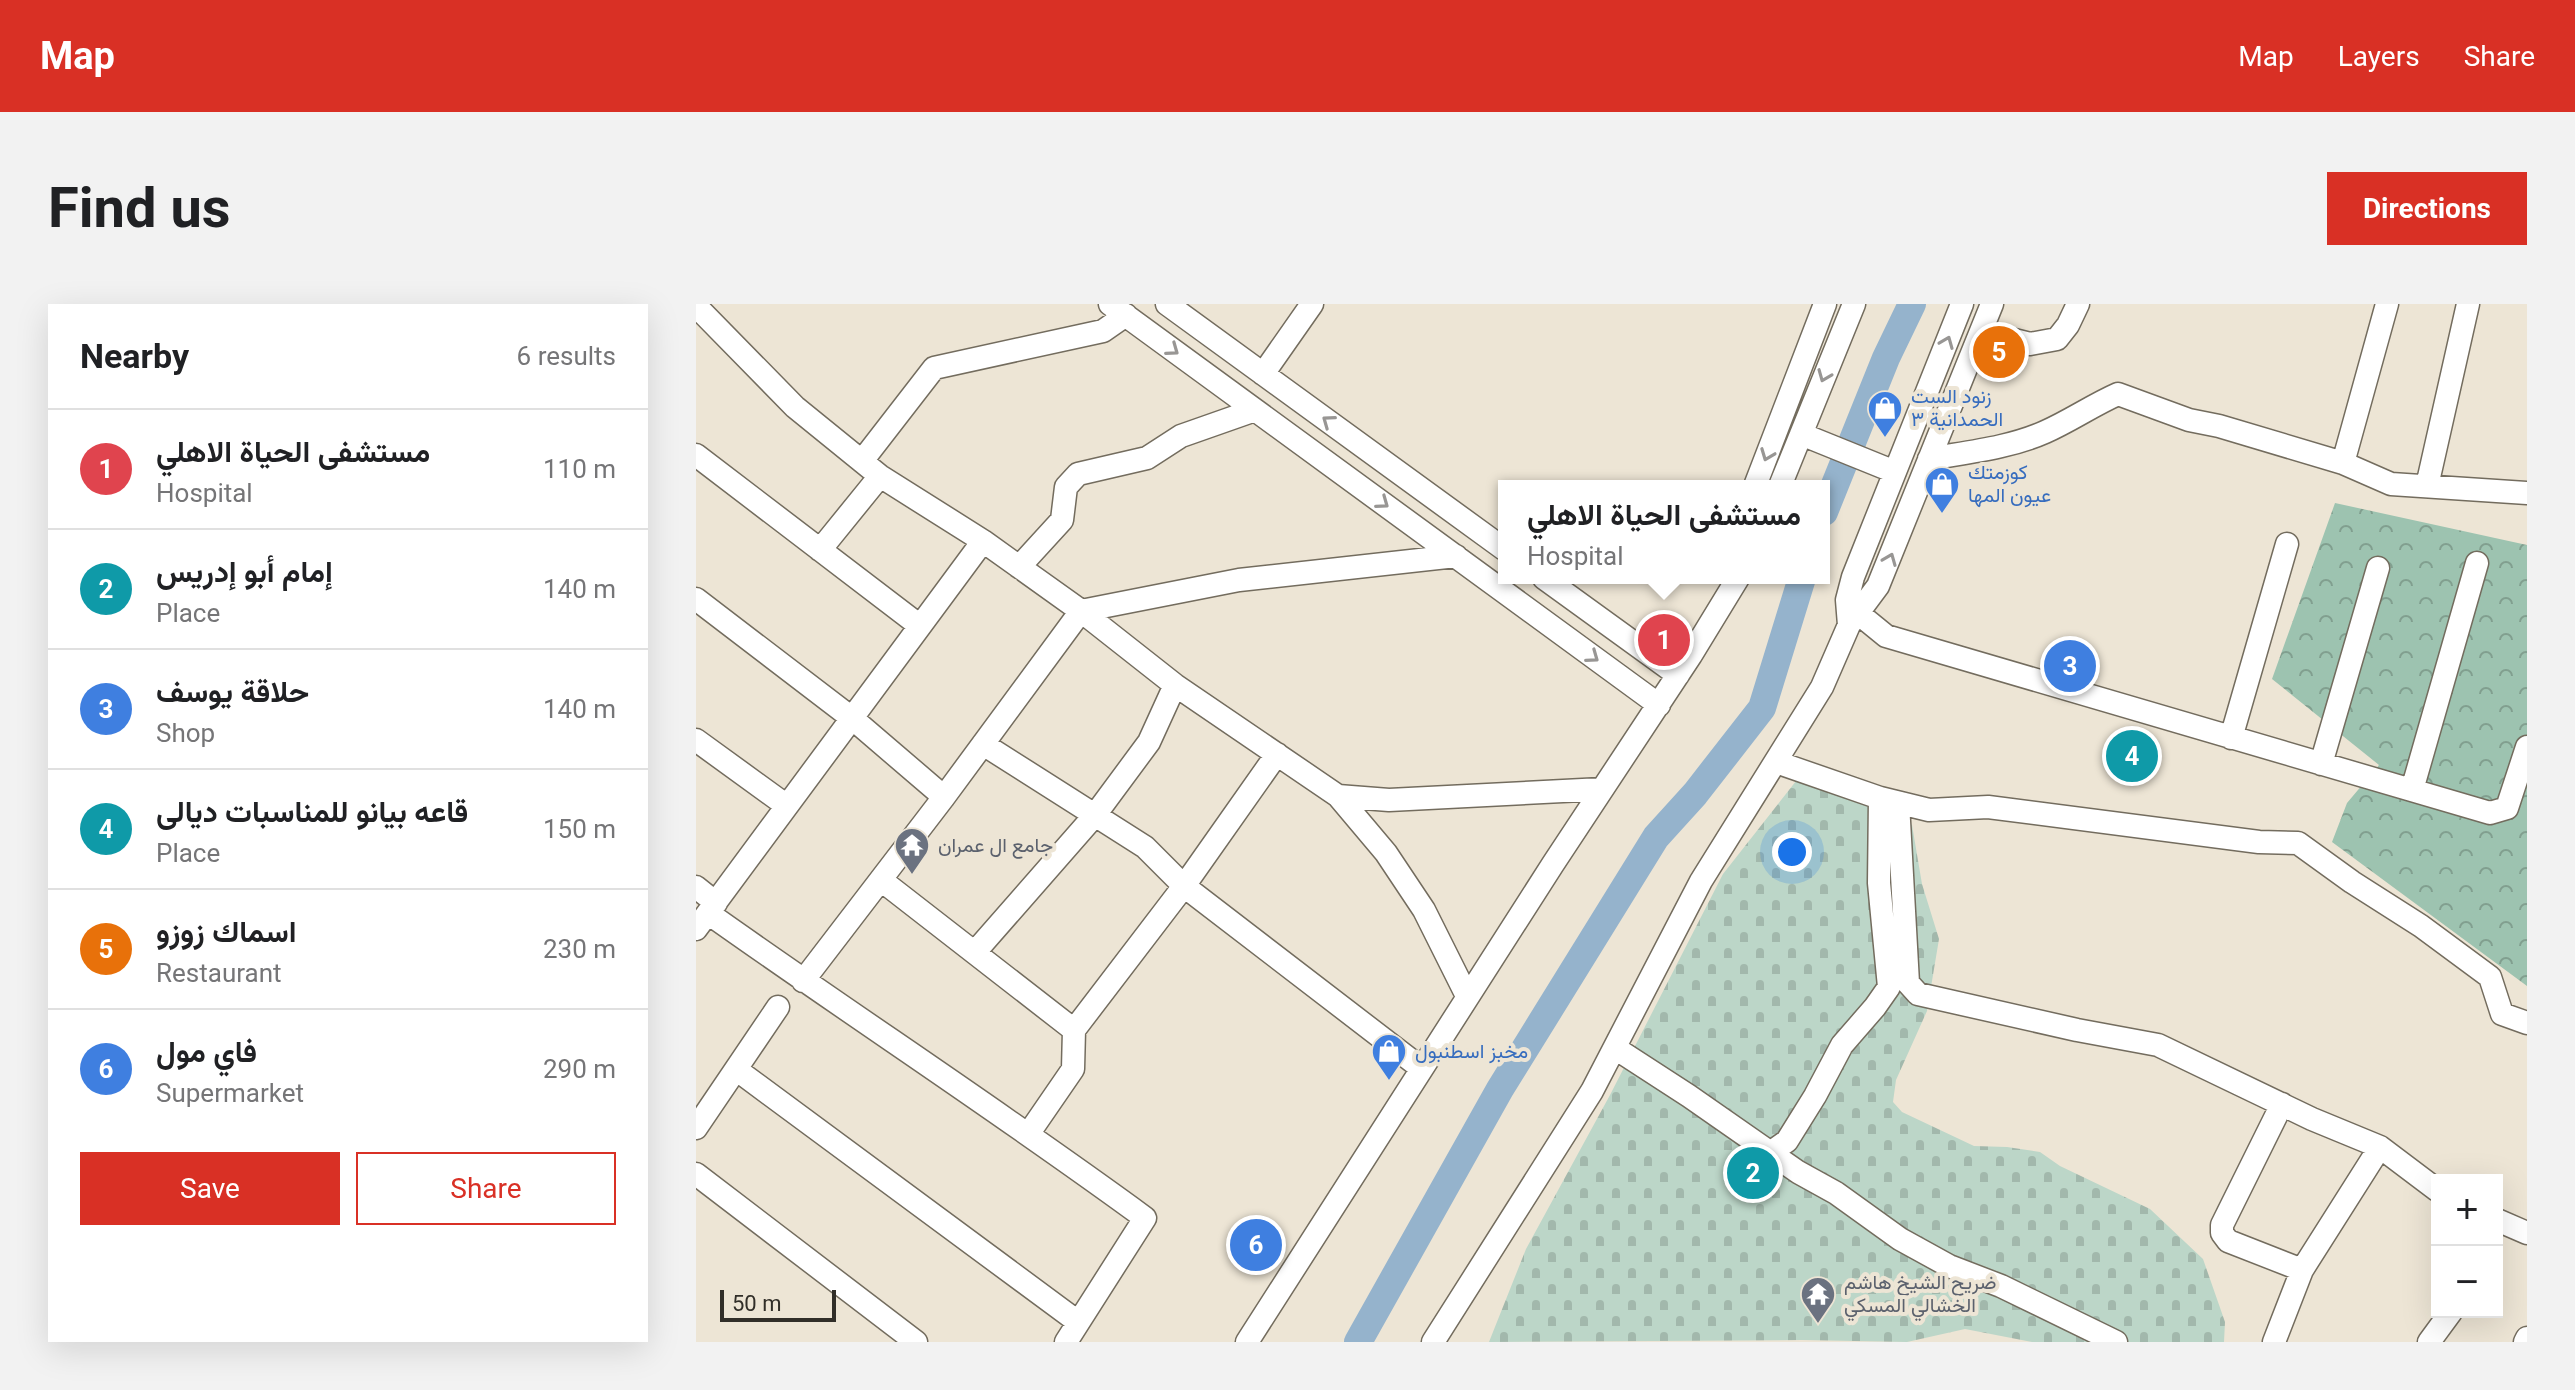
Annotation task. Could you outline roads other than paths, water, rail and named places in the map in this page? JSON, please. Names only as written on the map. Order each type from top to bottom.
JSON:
[{"type":"street","points":[[1167,304],[1498,545]]},
{"type":"street","points":[[1263,374],[1312,304]]},
{"type":"street","points":[[1757,480],[1825,304]]},
{"type":"street","points":[[1782,480],[1854,304]]},
{"type":"street","points":[[1854,620],[1849,589],[1962,304]]},
{"type":"street","points":[[1433,1342],[1592,1091],[1701,881],[1822,687],[1854,620],[1882,578],[1992,304]]},
{"type":"street","points":[[1982,332],[2030,344],[2057,339],[2078,304]]},
{"type":"street","points":[[2343,463],[2387,304]]},
{"type":"street","points":[[2427,486],[2468,304]]},
{"type":"street","points":[[697,310],[795,407],[871,468],[983,541],[1081,611],[1175,685],[1338,796],[1386,853],[1424,910],[1467,996]]},
{"type":"street","points":[[820,550],[934,368],[1103,331],[1118,310],[1659,705]]},
{"type":"street","points":[[1926,394],[1951,404]]},
{"type":"street","points":[[1929,459],[2011,444],[2046,432],[2088,407],[2118,394],[2189,420],[2343,463],[2391,484],[2527,493]]},
{"type":"street","points":[[1019,567],[1062,520],[1066,487],[1078,474],[1147,458],[1181,436],[1255,410]]},
{"type":"street","points":[[1801,434],[1895,472]]},
{"type":"street","points":[[696,455],[920,626]]},
{"type":"street","points":[[707,915],[983,541]]},
{"type":"street","points":[[2231,738],[2287,544]]},
{"type":"street","points":[[803,981],[1081,611],[1239,580],[1456,556]]},
{"type":"street","points":[[2412,790],[2477,563]]},
{"type":"street","points":[[2321,764],[2378,568]]},
{"type":"street","points":[[1552,584],[1678,675]]},
{"type":"street","points":[[1247,1342],[1734,584]]},
{"type":"street","points":[[696,599],[853,719],[944,797]]},
{"type":"street","points":[[1854,620],[1886,636],[2490,813],[2507,808],[2527,747]]},
{"type":"street","points":[[975,952],[1095,815],[1149,742],[1175,685]]},
{"type":"street","points":[[696,740],[787,806]]},
{"type":"street","points":[[983,744],[1145,847],[1184,886],[1421,1068]]},
{"type":"street","points":[[1029,1133],[1073,1069],[1074,1030],[1184,886],[1277,754]]},
{"type":"street","points":[[1776,762],[1889,800],[1929,810],[1988,807],[2259,842],[2298,843],[2490,977],[2502,1014],[2527,1023]]},
{"type":"street","points":[[1338,796],[1389,800],[1602,789]]},
{"type":"street","points":[[1889,800],[1908,983],[1918,994],[2158,1045],[2380,1147],[2431,1185]]},
{"type":"street","points":[[1770,1153],[1787,1141],[1842,1045],[1889,987],[1879,883],[1889,800]]},
{"type":"street","points":[[881,880],[1074,1030]]},
{"type":"street","points":[[696,887],[707,915],[1029,1133],[1145,1218],[1066,1342]]},
{"type":"street","points":[[696,1128],[778,1007]]},
{"type":"street","points":[[1615,1048],[1770,1153],[1836,1193],[1900,1239],[1949,1266],[2001,1286],[2116,1342]]},
{"type":"street","points":[[737,1070],[1078,1322]]},
{"type":"street","points":[[2282,1104],[2222,1225],[2222,1233],[2228,1241],[2302,1270]]},
{"type":"street","points":[[2274,1342],[2302,1270],[2380,1147]]},
{"type":"street","points":[[696,1174],[916,1342]]},
{"type":"street","points":[[2503,1223],[2527,1233]]},
{"type":"street","points":[[2429,1342],[2447,1318]]},
{"type":"waterway","points":[[1830,497],[1886,358],[1912,304]]},
{"type":"waterway","points":[[1358,1342],[1500,1089],[1656,837],[1695,794],[1762,708],[1800,584]]},
{"type":"place","name":"اسماك زوزو","points":[[1999,352]]},
{"type":"place","name":"زنود الست الحمدانية ٣","points":[[1885,439]]},
{"type":"place","name":"كوزمتك عيون المها","points":[[1942,515]]},
{"type":"place","name":"مستشفى الحياة الاهلي","points":[[1664,640]]},
{"type":"place","name":"حلاقة يوسف","points":[[2070,666]]},
{"type":"place","name":"قاعه بيانو للمناسبات ديالى","points":[[2132,756]]},
{"type":"place","name":"جامع ال عمران","points":[[912,876]]},
{"type":"place","name":"مخبز اسطنبول","points":[[1389,1082]]},
{"type":"place","name":"إمام أبو إدريس","points":[[1753,1173]]},
{"type":"place","name":"فاي مول","points":[[1256,1245]]},
{"type":"place","name":"ضريح الشيخ هاشم الخشالي المسكي","points":[[1818,1325]]}]
